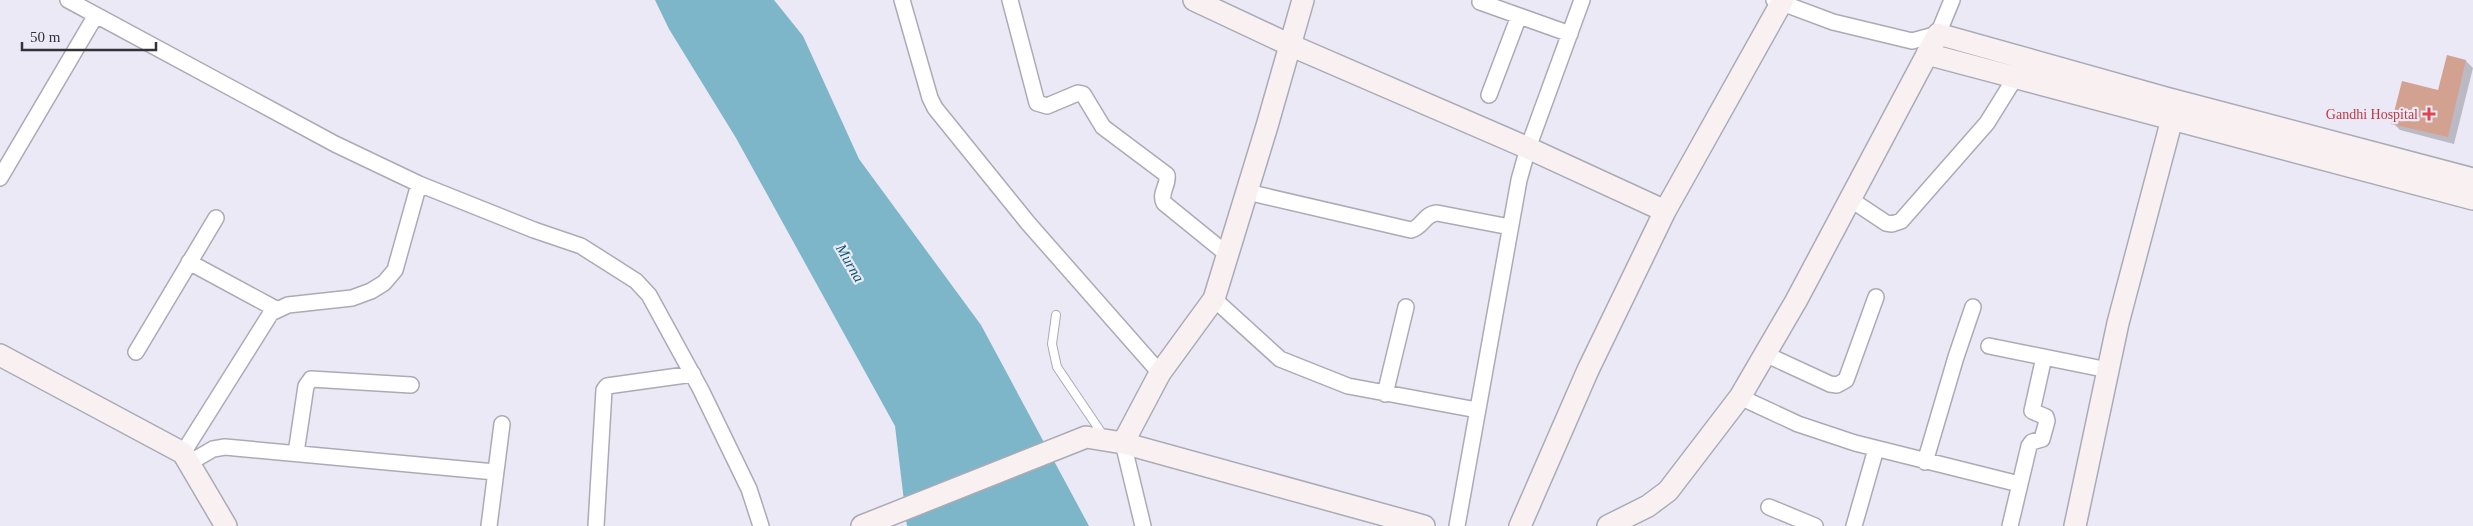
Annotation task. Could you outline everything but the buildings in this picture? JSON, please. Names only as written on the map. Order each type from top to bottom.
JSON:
[{"type":"main road","points":[[1194,0],[1290,45],[1528,148],[1666,211]]},
{"type":"main road","points":[[862,526],[1105,440],[1160,373],[1214,299],[1303,0]]},
{"type":"main road","points":[[1520,526],[1588,370],[1666,211],[1779,1]]},
{"type":"main road","points":[[1608,526],[1648,506],[1668,491],[1740,396],[1796,301],[1850,199],[1919,48],[1938,34],[2166,98],[2393,168],[2473,199]]},
{"type":"main road","points":[[1919,48],[2015,78],[2172,120],[2393,168],[2473,179]]},
{"type":"main road","points":[[2075,526],[2118,323],[2172,120]]},
{"type":"main road","points":[[0,355],[186,458],[220,521]]},
{"type":"main road","points":[[1105,440],[1371,519],[1424,526]]},
{"type":"street","points":[[68,0],[335,144],[419,184],[534,230],[581,246],[636,281],[649,295],[693,374],[749,489],[762,526]]},
{"type":"street","points":[[902,0],[930,98],[935,108],[1028,222],[1160,373]]},
{"type":"street","points":[[1010,0],[1037,103],[1046,106],[1078,93],[1083,94],[1103,127],[1167,175],[1168,179],[1162,195],[1164,203],[1228,255]]},
{"type":"street","points":[[1458,526],[1510,227],[1528,148],[1582,0]]},
{"type":"street","points":[[1938,34],[1952,0]]},
{"type":"street","points":[[1779,1],[1833,22],[1919,48]]},
{"type":"street","points":[[1480,2],[1570,34]]},
{"type":"street","points":[[0,178],[6,154],[96,16]]},
{"type":"street","points":[[1489,94],[1519,16]]},
{"type":"street","points":[[1850,199],[1886,223],[1892,224],[1901,221],[1987,123],[2015,78]]},
{"type":"street","points":[[186,458],[263,323],[276,309],[311,301],[352,298],[371,291],[384,283],[395,270],[419,184]]},
{"type":"street","points":[[1247,192],[1411,230],[1416,229],[1427,216],[1438,213],[1510,227]]},
{"type":"street","points":[[136,352],[216,218]]},
{"type":"street","points":[[189,262],[276,309]]},
{"type":"street","points":[[1765,354],[1830,384],[1842,383],[1846,380],[1876,297]]},
{"type":"street","points":[[1214,299],[1280,359],[1348,386],[1477,410]]},
{"type":"street","points":[[1385,394],[1406,307]]},
{"type":"street","points":[[1925,462],[1956,357],[1974,307]]},
{"type":"street","points":[[1989,346],[2108,370]]},
{"type":"street","points":[[2010,526],[2029,446],[2032,442],[2043,438],[2047,421],[2046,417],[2032,411],[2044,357]]},
{"type":"street","points":[[596,526],[604,390],[607,386],[693,374]]},
{"type":"street","points":[[296,453],[306,386],[311,379],[411,385]]},
{"type":"street","points":[[1740,396],[1798,424],[1876,449],[2019,484]]},
{"type":"street","points":[[488,526],[502,424]]},
{"type":"street","points":[[1105,440],[1143,526]]},
{"type":"street","points":[[186,458],[224,447],[495,472]]},
{"type":"street","points":[[1854,526],[1876,449]]},
{"type":"street","points":[[1769,507],[1815,526]]},
{"type":"lane","points":[[1056,315],[1052,344],[1057,367],[1105,440]]},
{"type":"water","name":"Murna","points":[[655,0],[774,0],[803,36],[859,159],[981,325],[1089,526],[907,526],[895,426],[736,138],[669,29]]},
{"type":"place","name":"Gandhi Hospital","points":[[2429,114]]}]
